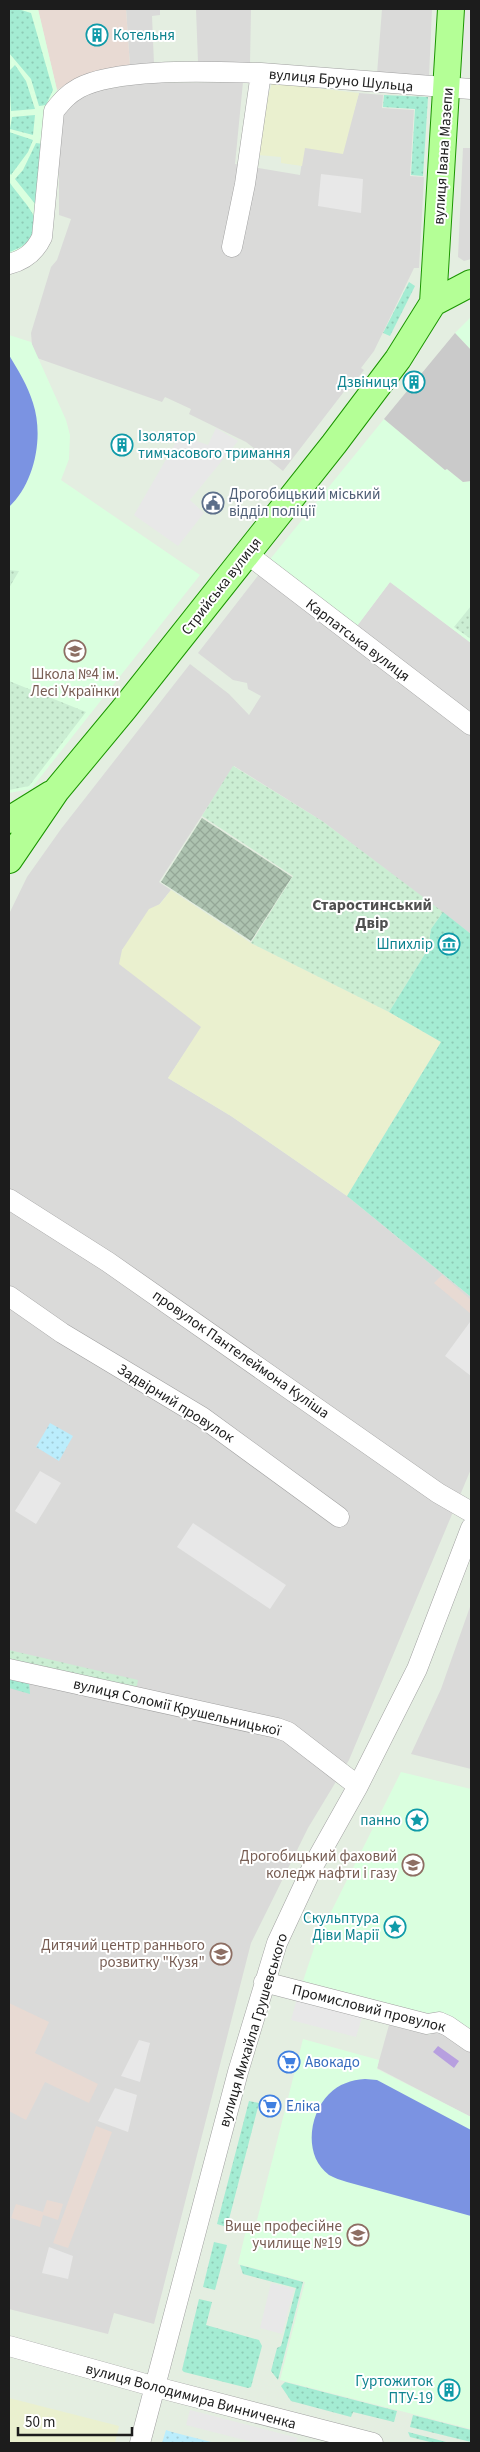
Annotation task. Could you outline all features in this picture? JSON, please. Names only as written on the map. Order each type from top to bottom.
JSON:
[{"type":"main road","name":"вулиця Івана Мазепи","points":[[433,303],[459,89],[451,9]]},
{"type":"main road","points":[[433,303],[471,283]]},
{"type":"main road","name":"Стрийська вулиця","points":[[9,860],[14,821],[56,791],[124,709],[334,444],[398,359],[433,303]]},
{"type":"street","name":"вулиця Бруно Шульца","points":[[232,247],[245,184],[261,73],[459,89]]},
{"type":"street","points":[[9,264],[22,260],[33,252],[42,237],[54,111],[64,98],[96,82],[145,74],[261,73]]},
{"type":"street","name":"Карпатська вулиця","points":[[246,554],[471,726]]},
{"type":"street","name":"провулок Пантелеймона Куліша","points":[[9,1199],[108,1262],[438,1493],[471,1512]]},
{"type":"street","name":"Задвірний провулок","points":[[9,1296],[62,1333],[202,1417],[339,1516]]},
{"type":"street","name":"вулиця Михайла Грушевського","points":[[140,2443],[236,2081],[277,1943],[293,1906],[323,1847],[358,1786],[417,1669],[471,1528]]},
{"type":"street","name":"вулиця Соломії Крушельницької","points":[[9,1669],[277,1728],[288,1732],[358,1786]]},
{"type":"street","name":"Промисловий провулок","points":[[264,1982],[427,2024],[439,2022],[471,2042]]},
{"type":"street","name":"вулиця Володимира Винниченка","points":[[9,2346],[156,2387],[374,2443]]},
{"type":"shaded area","points":[[9,9],[38,9],[57,90],[48,107],[36,236],[30,244],[9,256]]},
{"type":"shaded area","points":[[9,9],[18,9],[31,13],[53,90],[46,105],[39,106],[31,79],[9,53]]},
{"type":"shaded area","points":[[38,9],[126,9],[130,66],[75,80],[57,90]]},
{"type":"shaded area","points":[[126,9],[160,9],[160,15],[152,16],[154,64],[130,66]]},
{"type":"shaded area","points":[[196,9],[251,9],[250,64],[198,62]]},
{"type":"shaded area","points":[[382,9],[432,9],[429,77],[377,74]]},
{"type":"shaded area","points":[[462,9],[471,9],[471,51],[462,50]]},
{"type":"shaded area","points":[[15,65],[26,81],[35,109],[11,111],[9,71]]},
{"type":"shaded area","points":[[243,82],[235,164],[300,175],[304,148],[352,117],[359,93],[383,95],[382,108],[414,110],[410,176],[424,177],[419,268],[414,268],[374,351],[361,368],[364,370],[348,391],[346,389],[283,471],[246,442],[189,414],[191,409],[165,397],[162,402],[37,358],[32,345],[31,333],[51,267],[57,260],[71,219],[59,215],[61,114],[70,105],[95,91],[143,83]]},
{"type":"shaded area","points":[[272,83],[359,93],[343,154],[305,148],[302,166],[281,163],[281,157],[258,155],[264,109]]},
{"type":"shaded area","points":[[384,95],[428,97],[423,176],[411,175],[415,109],[383,107]]},
{"type":"shaded area","points":[[35,115],[33,135],[10,129],[12,117]]},
{"type":"shaded area","points":[[9,132],[33,140],[28,152],[11,175],[9,172]]},
{"type":"shaded area","points":[[36,143],[43,144],[36,205],[15,179],[23,170]]},
{"type":"shaded area","points":[[463,148],[471,148],[471,259],[464,261],[458,257]]},
{"type":"shaded area","points":[[321,174],[363,179],[361,213],[318,206]]},
{"type":"shaded area","points":[[10,183],[31,210],[36,225],[33,236],[25,244],[9,252]]},
{"type":"shaded area","points":[[409,282],[415,286],[390,336],[383,333]]},
{"type":"shaded area","points":[[471,317],[471,350],[455,333]]},
{"type":"shaded area","points":[[455,333],[471,350],[471,481],[463,482],[447,469],[445,470],[384,419]]},
{"type":"shaded area","name":"Школа №4 ім. Лесі Українки","points":[[9,335],[31,342],[66,420],[70,435],[69,459],[61,480],[200,575],[31,789],[9,793]]},
{"type":"shaded area","points":[[9,355],[31,397],[38,430],[35,458],[31,472],[18,497],[9,507]]},
{"type":"shaded area","points":[[384,419],[445,470],[447,469],[463,482],[471,481],[471,643],[390,582],[354,630],[267,563]]},
{"type":"shaded area","points":[[216,428],[238,441],[190,500],[204,513],[178,546],[134,515],[180,435],[208,445]]},
{"type":"shaded area","points":[[9,570],[19,571],[9,588]]},
{"type":"shaded area","points":[[260,573],[471,734],[471,934],[322,821],[234,766],[159,882],[171,890],[122,950],[122,957],[202,1027],[168,1078],[231,1116],[347,1196],[471,1297],[471,1469],[349,1760],[308,1828],[251,1943],[154,2324],[114,2313],[108,2334],[9,2309],[9,914],[27,877],[61,829],[190,664],[229,694],[249,715],[261,696],[248,689],[247,683],[233,680],[198,653]]},
{"type":"shaded area","points":[[390,582],[471,643],[471,718],[354,630]]},
{"type":"shaded area","points":[[471,606],[471,639],[454,627]]},
{"type":"shaded area","points":[[9,681],[86,712],[29,786],[9,790]]},
{"type":"shaded area","points":[[233,766],[322,821],[443,912],[431,929],[428,949],[389,1012],[251,943],[293,876],[202,816]]},
{"type":"shaded area","points":[[202,818],[292,877],[251,941],[161,882]]},
{"type":"shaded area","points":[[171,890],[251,943],[389,1012],[441,1042],[347,1196],[231,1116],[168,1078],[201,1027],[119,964],[122,950],[149,909],[160,904]]},
{"type":"shaded area","points":[[443,912],[471,934],[471,1297],[347,1196],[441,1042],[389,1012],[428,949],[431,929]]},
{"type":"shaded area","points":[[442,1275],[471,1300],[471,1314],[434,1283]]},
{"type":"shaded area","points":[[471,1323],[471,1376],[445,1356]]},
{"type":"shaded area","points":[[50,1423],[73,1436],[59,1461],[36,1447]]},
{"type":"shaded area","points":[[40,1471],[61,1483],[36,1524],[15,1511]]},
{"type":"shaded area","points":[[193,1523],[286,1585],[270,1609],[177,1547]]},
{"type":"shaded area","points":[[471,1604],[471,1769],[411,1754],[441,1689]]},
{"type":"shaded area","points":[[9,1650],[138,1680],[136,1690],[9,1664]]},
{"type":"shaded area","points":[[9,1676],[29,1682],[30,1694],[9,1688]]},
{"type":"shaded area","name":"Дрогобицький фаховий коледж нафти і газу","points":[[401,1772],[471,1789],[471,2033],[453,2020],[303,1981],[316,1942]]},
{"type":"shaded area","points":[[299,1991],[365,2008],[356,2037],[291,2020]]},
{"type":"shaded area","points":[[9,2003],[49,2022],[35,2053],[98,2084],[89,2103],[45,2082],[26,2120],[9,2111]]},
{"type":"shaded area","points":[[389,2025],[429,2035],[441,2029],[471,2050],[471,2117],[377,2068]]},
{"type":"shaded area","name":"Вище професійне училище №19","points":[[303,2039],[379,2060],[377,2069],[471,2117],[471,2429],[280,2380],[305,2282],[238,2264],[247,2226],[255,2228]]},
{"type":"shaded area","points":[[139,2040],[150,2043],[140,2082],[121,2076]]},
{"type":"shaded area","points":[[438,2046],[459,2061],[454,2068],[433,2052]]},
{"type":"shaded area","points":[[365,2079],[377,2080],[471,2130],[471,2216],[335,2178],[321,2167],[315,2157],[312,2135],[313,2123],[322,2102],[341,2085]]},
{"type":"shaded area","points":[[115,2088],[137,2095],[128,2132],[98,2121]]},
{"type":"shaded area","points":[[249,2101],[259,2103],[227,2227],[217,2224]]},
{"type":"shaded area","points":[[96,2126],[112,2132],[68,2248],[53,2243]]},
{"type":"shaded area","points":[[47,2200],[63,2204],[58,2220],[43,2215],[40,2227],[11,2218],[16,2204],[43,2212]]},
{"type":"shaded area","points":[[214,2242],[227,2245],[215,2290],[203,2287]]},
{"type":"shaded area","points":[[49,2247],[73,2256],[68,2279],[42,2273]]},
{"type":"shaded area","points":[[240,2265],[303,2282],[278,2380],[271,2371],[277,2348],[281,2346],[296,2288],[243,2274]]},
{"type":"shaded area","points":[[271,2283],[294,2289],[282,2334],[260,2328]]},
{"type":"shaded area","points":[[199,2299],[212,2302],[206,2325],[259,2340],[262,2346],[251,2387],[248,2388],[182,2370]]},
{"type":"shaded area","points":[[285,2382],[397,2411],[394,2422],[353,2412],[351,2417],[291,2401],[281,2386]]},
{"type":"shaded area","points":[[9,2398],[119,2426],[115,2443],[9,2443]]},
{"type":"shaded area","points":[[190,2410],[298,2438],[296,2443],[256,2443],[186,2425]]},
{"type":"shaded area","points":[[413,2415],[471,2430],[471,2442],[410,2427]]},
{"type":"shaded area","points":[[166,2430],[172,2432],[215,2443],[162,2443]]},
{"type":"shaded area","points":[[408,2432],[450,2443],[434,2443],[410,2437]]},
{"type":"place","name":"Котельня","points":[[97,35]]},
{"type":"place","name":"Дзвіниця","points":[[414,382]]},
{"type":"place","name":"Ізолятор тимчасового тримання","points":[[122,445]]},
{"type":"place","name":"Дрогобицький міський відділ поліції","points":[[213,503]]},
{"type":"place","name":"Школа №4 ім. Лесі Українки","points":[[75,651]]},
{"type":"place","name":"Шпихлір","points":[[449,944]]},
{"type":"place","name":"панно","points":[[417,1820]]},
{"type":"place","name":"Дрогобицький фаховий коледж нафти і газу","points":[[413,1865]]},
{"type":"place","name":"Скульптура Діви Марії","points":[[395,1927]]},
{"type":"place","name":"Дитячий центр раннього розвитку \"Кузя\"","points":[[221,1954]]},
{"type":"place","name":"Авокадо","points":[[289,2062]]},
{"type":"place","name":"Еліка","points":[[270,2106]]},
{"type":"place","name":"Вище професійне училище №19","points":[[358,2235]]},
{"type":"place","name":"Гуртожиток ПТУ-19","points":[[449,2390]]},
{"type":"district","name":"Старостинський Двір","points":[[372,913]]}]
